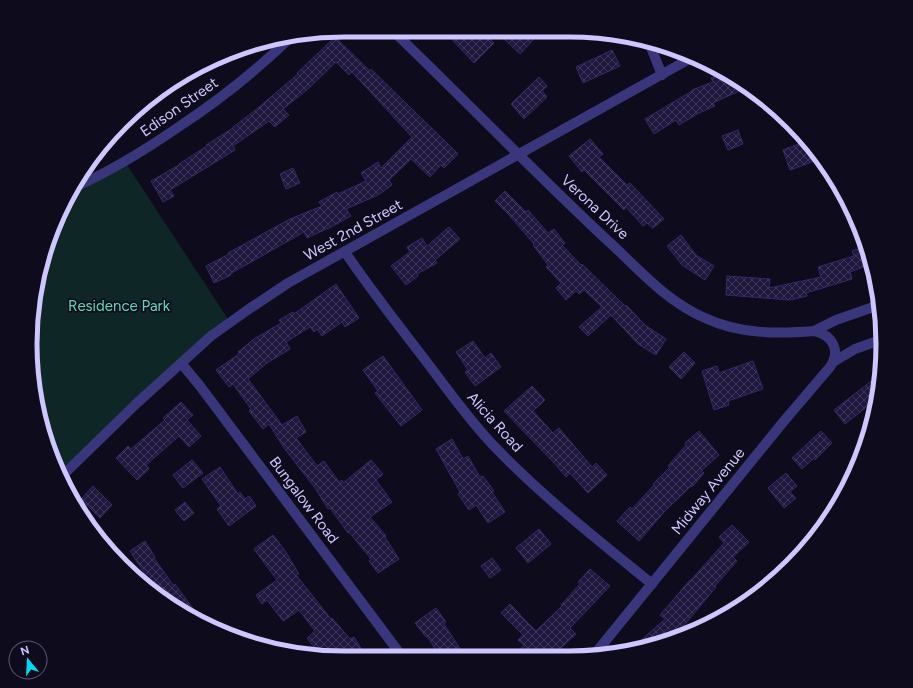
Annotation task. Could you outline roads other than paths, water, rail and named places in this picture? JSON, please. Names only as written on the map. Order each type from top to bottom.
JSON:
[{"type":"street","name":"Verona Drive","points":[[399,37],[455,90],[518,154],[646,276],[679,305],[718,324],[748,331],[781,333],[814,331],[836,320],[873,307]]},
{"type":"street","name":"Edison Street","points":[[82,183],[126,162],[194,116],[239,83],[284,43]]},
{"type":"street","points":[[651,48],[662,75]]},
{"type":"street","name":"West 2nd Street","points":[[66,473],[211,336],[288,283],[687,60]]},
{"type":"street","name":"Alicia Road","points":[[345,252],[362,277],[464,412],[494,446],[539,490],[572,519],[652,584]]},
{"type":"street","points":[[814,331],[824,334],[832,342],[835,352],[833,362]]},
{"type":"street","points":[[833,362],[855,349],[876,342]]},
{"type":"street","name":"Midway Avenue","points":[[599,649],[833,362]]},
{"type":"street","name":"Bungalow Road","points":[[181,363],[200,386],[398,651]]},
{"type":"park label","name":"Residence Park","points":[[119,306]]}]
